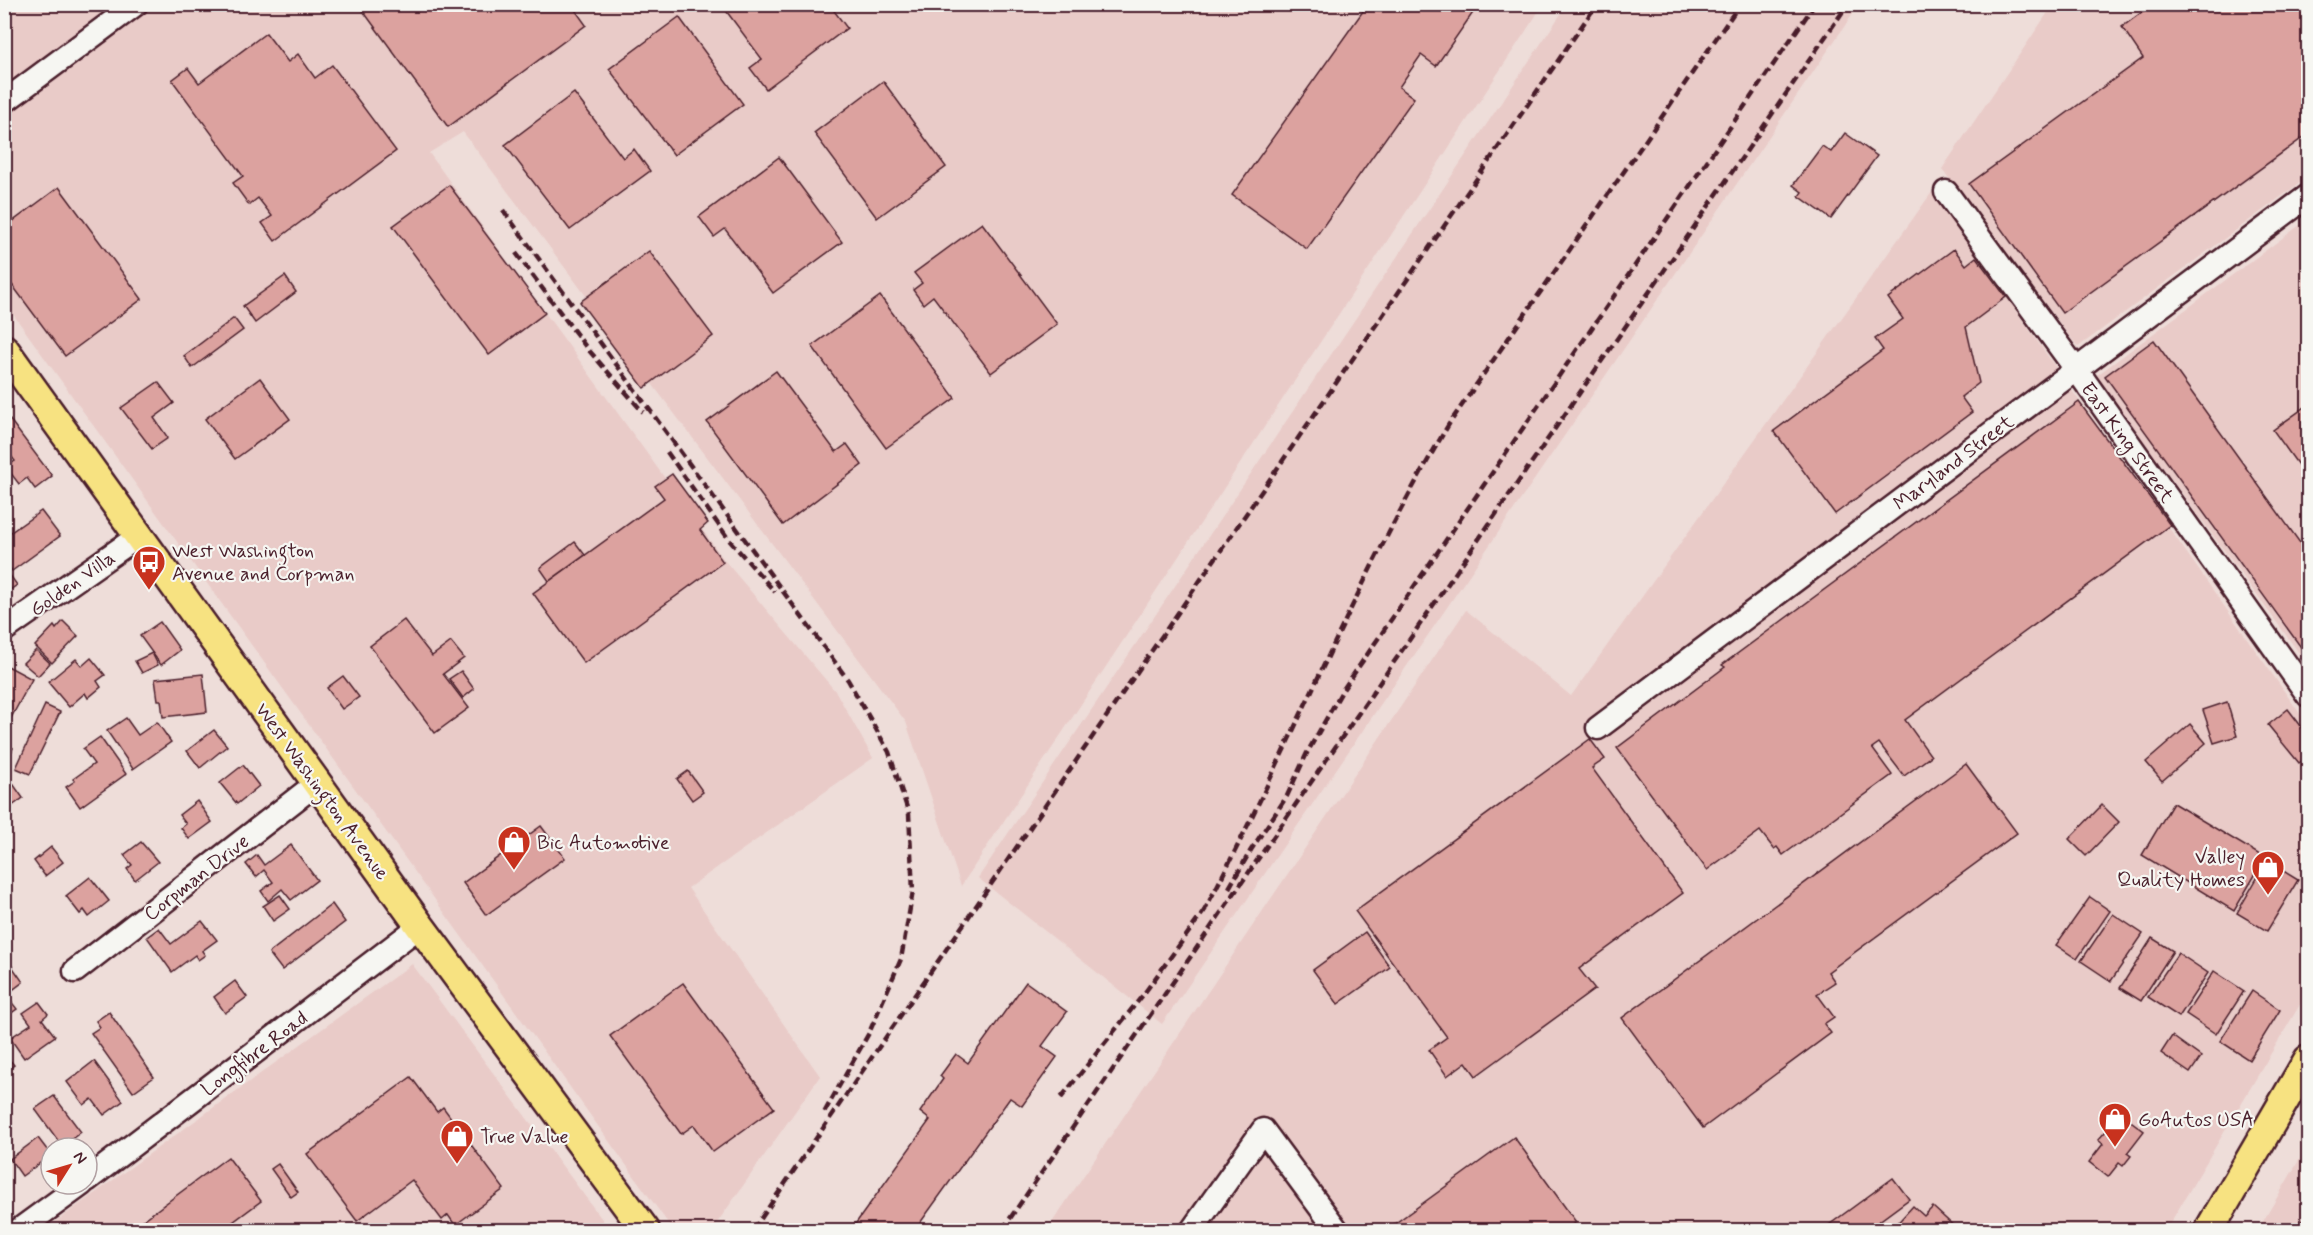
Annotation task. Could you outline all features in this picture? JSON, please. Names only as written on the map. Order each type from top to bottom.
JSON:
[{"type":"main road","name":"West Washington Avenue","points":[[4,349],[420,926],[645,1230]]},
{"type":"main road","points":[[2209,1230],[2308,1060]]},
{"type":"street","points":[[4,102],[136,4]]},
{"type":"street","name":"East King Street","points":[[1946,192],[2076,369],[2308,694]]},
{"type":"street","name":"Maryland Street","points":[[1598,728],[2308,196]]},
{"type":"street","name":"Golden Villa","points":[[4,630],[140,535]]},
{"type":"street","name":"Corpman Drive","points":[[75,971],[317,783]]},
{"type":"street","name":"Longfibre Road","points":[[99,1171],[420,926]]},
{"type":"street","points":[[1192,1230],[1263,1130],[1337,1230]]},
{"type":"street","points":[[19,1230],[66,1196]]},
{"type":"shaded area","points":[[4,5],[1543,5],[961,886],[906,722],[463,132],[429,153],[725,561],[836,692],[873,758],[688,888],[820,1076],[712,1230],[673,1230],[5,303]]},
{"type":"shaded area","points":[[1567,5],[1859,5],[1162,1024],[978,878]]},
{"type":"shaded area","points":[[2053,5],[2308,5],[2308,177],[2078,347],[1942,169]]},
{"type":"shaded area","points":[[1932,192],[2308,725],[2308,991],[2166,1230],[1047,1230],[1466,610],[1571,696]]},
{"type":"shaded area","points":[[2308,219],[2308,665],[2096,376]]},
{"type":"shaded area","points":[[412,964],[610,1230],[44,1230],[91,1196],[99,1196],[99,1190]]},
{"type":"shaded area","points":[[2308,1145],[2308,1230],[2258,1230]]},
{"type":"building","points":[[358,4],[571,4],[586,25],[448,127]]},
{"type":"building","points":[[721,4],[829,4],[847,28],[766,89],[750,68],[762,59]]},
{"type":"building","points":[[1368,4],[1479,4],[1436,66],[1421,55],[1399,87],[1414,98],[1307,249],[1232,195]]},
{"type":"building","points":[[2153,4],[2308,4],[2308,134],[2062,313],[1969,184],[2143,58],[2122,27]]},
{"type":"building","points":[[679,17],[743,104],[674,155],[609,69]]},
{"type":"building","points":[[266,33],[288,62],[298,54],[315,78],[332,65],[396,151],[275,241],[262,223],[272,216],[258,198],[249,205],[233,183],[243,176],[172,80],[188,68],[199,83]]},
{"type":"building","points":[[883,81],[946,167],[877,218],[814,133]]},
{"type":"building","points":[[574,93],[623,158],[634,149],[650,171],[570,230],[505,145]]},
{"type":"building","points":[[1845,133],[1877,156],[1831,219],[1799,196],[1802,192],[1793,185],[1822,146],[1831,152]]},
{"type":"building","points":[[779,157],[842,242],[773,293],[725,229],[714,237],[699,217]]},
{"type":"building","points":[[449,185],[545,313],[489,355],[393,226]]},
{"type":"building","points":[[59,187],[142,299],[65,356],[4,274],[4,228]]},
{"type":"building","points":[[982,223],[1057,324],[991,373],[933,296],[923,304],[913,290],[922,283],[914,273]]},
{"type":"building","points":[[1954,249],[1966,265],[1976,257],[2006,297],[1966,327],[1979,383],[1961,397],[1972,412],[1835,514],[1774,431],[1883,350],[1875,339],[1903,319],[1888,298]]},
{"type":"building","points":[[649,251],[713,336],[644,388],[580,302]]},
{"type":"building","points":[[285,276],[296,292],[255,323],[243,306]]},
{"type":"building","points":[[880,296],[955,398],[886,448],[812,346]]},
{"type":"building","points":[[234,318],[243,330],[192,368],[184,356]]},
{"type":"building","points":[[2154,340],[2308,554],[2308,657],[2105,376]]},
{"type":"building","points":[[776,371],[836,452],[847,444],[862,465],[783,525],[707,422]]},
{"type":"building","points":[[260,378],[290,419],[235,459],[205,419]]},
{"type":"building","points":[[158,382],[174,403],[154,418],[168,438],[152,449],[121,408]]},
{"type":"building","points":[[2079,402],[2170,525],[1905,720],[1931,756],[1904,776],[1879,743],[1872,748],[1892,775],[1783,855],[1777,847],[1774,849],[1760,831],[1707,870],[1617,748],[1725,667],[1722,665]]},
{"type":"building","points":[[2308,405],[2308,479],[2273,430]]},
{"type":"building","points":[[10,420],[52,476],[35,489],[27,478],[19,484],[6,467],[15,461],[4,447],[4,424]]},
{"type":"building","points":[[672,474],[708,523],[700,530],[723,562],[584,663],[533,593],[664,498],[655,486]]},
{"type":"building","points":[[41,511],[60,536],[12,571],[4,560],[4,537]]},
{"type":"building","points":[[575,542],[585,555],[549,581],[540,568]]},
{"type":"building","points":[[4,567],[17,585],[4,594]]},
{"type":"building","points":[[404,620],[432,656],[451,642],[464,658],[443,674],[469,708],[435,733],[370,646]]},
{"type":"building","points":[[63,621],[78,636],[52,663],[35,646],[54,626],[56,629]]},
{"type":"building","points":[[160,622],[180,650],[161,665],[140,636]]},
{"type":"building","points":[[36,650],[50,663],[38,676],[23,663]]},
{"type":"building","points":[[152,653],[158,665],[142,673],[135,661]]},
{"type":"building","points":[[91,658],[105,675],[97,681],[101,687],[88,698],[85,693],[69,707],[48,682],[76,659],[82,666]]},
{"type":"building","points":[[4,664],[32,679],[11,718],[4,714]]},
{"type":"building","points":[[461,671],[474,689],[463,698],[449,679]]},
{"type":"building","points":[[203,674],[207,712],[163,717],[155,679]]},
{"type":"building","points":[[343,676],[359,697],[342,709],[327,688]]},
{"type":"building","points":[[2227,702],[2237,736],[2214,743],[2203,710]]},
{"type":"building","points":[[45,705],[60,712],[30,774],[16,768]]},
{"type":"building","points":[[2288,709],[2308,735],[2308,756],[2299,763],[2268,725]]},
{"type":"building","points":[[126,718],[138,735],[157,722],[171,742],[133,769],[107,731]]},
{"type":"building","points":[[2190,724],[2206,743],[2162,781],[2146,762]]},
{"type":"building","points":[[214,730],[227,746],[200,768],[187,751]]},
{"type":"building","points":[[100,737],[126,774],[80,807],[66,787],[94,764],[83,749]]},
{"type":"building","points":[[1590,739],[1605,759],[1592,768],[1683,893],[1579,969],[1595,989],[1476,1076],[1466,1062],[1447,1076],[1429,1050],[1447,1037],[1355,911]]},
{"type":"building","points":[[4,744],[13,748],[6,765],[4,764]]},
{"type":"building","points":[[1966,764],[2017,833],[1828,972],[1835,982],[1817,994],[1834,1017],[1824,1024],[1831,1033],[1703,1128],[1622,1018]]},
{"type":"building","points":[[243,765],[259,786],[237,804],[220,783]]},
{"type":"building","points":[[4,771],[23,798],[12,806],[4,795]]},
{"type":"building","points":[[688,771],[703,792],[692,800],[677,779]]},
{"type":"building","points":[[197,801],[212,822],[189,839],[181,828],[186,824],[179,815]]},
{"type":"building","points":[[2173,803],[2265,858],[2234,911],[2142,855]]},
{"type":"building","points":[[2102,805],[2119,822],[2086,856],[2069,839]]},
{"type":"building","name":"Bic Automotive","points":[[541,826],[565,858],[486,915],[463,883]]},
{"type":"building","points":[[141,842],[158,862],[135,880],[127,869],[132,865],[124,855]]},
{"type":"building","points":[[291,845],[317,880],[291,900],[282,889],[268,901],[261,891],[273,882],[264,870],[256,877],[246,864],[257,855],[264,865]]},
{"type":"building","points":[[51,847],[63,862],[45,876],[34,861]]},
{"type":"building","name":"Valley Quality Homes","points":[[2267,861],[2298,880],[2267,931],[2237,913]]},
{"type":"building","points":[[90,877],[109,901],[89,917],[84,910],[80,914],[66,896]]},
{"type":"building","points":[[280,895],[290,909],[273,921],[263,906]]},
{"type":"building","points":[[2090,897],[2110,911],[2077,959],[2056,945]]},
{"type":"building","points":[[332,904],[345,922],[282,970],[269,953]]},
{"type":"building","points":[[2113,914],[2143,934],[2111,981],[2081,961]]},
{"type":"building","points":[[202,921],[217,940],[202,951],[205,955],[198,960],[195,955],[172,972],[147,937],[159,928],[171,944]]},
{"type":"building","points":[[1365,932],[1390,967],[1338,1004],[1313,970]]},
{"type":"building","points":[[2152,938],[2173,951],[2141,1001],[2120,988]]},
{"type":"building","points":[[2178,953],[2208,973],[2179,1017],[2148,997]]},
{"type":"building","points":[[9,962],[23,982],[6,995],[17,1009],[4,1018],[4,966]]},
{"type":"building","points":[[2214,971],[2244,991],[2216,1034],[2186,1014]]},
{"type":"building","points":[[235,981],[247,997],[225,1013],[214,997]]},
{"type":"building","points":[[1026,982],[1067,1012],[1042,1046],[1057,1057],[1022,1106],[1010,1098],[915,1230],[851,1230],[930,1120],[920,1112],[943,1079],[940,1076],[956,1054],[968,1063]]},
{"type":"building","points":[[683,983],[774,1108],[713,1152],[694,1125],[681,1134],[610,1036]]},
{"type":"building","points":[[2252,991],[2280,1010],[2249,1060],[2220,1041]]},
{"type":"building","points":[[39,1002],[48,1014],[42,1019],[55,1036],[24,1058],[10,1038],[31,1024],[23,1013]]},
{"type":"building","points":[[109,1012],[154,1077],[133,1092],[91,1033],[100,1027],[96,1021]]},
{"type":"building","points":[[2172,1036],[2201,1057],[2190,1073],[2161,1053]]},
{"type":"building","points":[[4,1053],[14,1065],[4,1072]]},
{"type":"building","points":[[94,1061],[123,1101],[104,1115],[92,1099],[84,1105],[67,1082]]},
{"type":"building","points":[[411,1077],[437,1112],[443,1107],[504,1189],[455,1225],[448,1215],[442,1220],[412,1180],[357,1221],[307,1154]]},
{"type":"building","points":[[54,1096],[81,1132],[76,1136],[55,1136],[35,1109]]},
{"type":"building","name":"GoAutos USA","points":[[2124,1116],[2144,1131],[2127,1153],[2131,1156],[2123,1166],[2119,1163],[2108,1177],[2089,1162],[2103,1144],[2098,1140],[2106,1131],[2110,1134]]},
{"type":"building","points":[[1514,1137],[1576,1222],[1565,1230],[1386,1230]]},
{"type":"building","points":[[39,1139],[39,1164],[22,1176],[10,1159]]},
{"type":"building","points":[[228,1157],[261,1201],[222,1230],[130,1230]]},
{"type":"building","points":[[278,1164],[298,1192],[291,1197],[271,1169]]},
{"type":"building","points":[[1893,1178],[1909,1199],[1867,1230],[1822,1230]]},
{"type":"building","points":[[1913,1206],[1924,1216],[1933,1207],[1958,1230],[1892,1229]]},
{"type":"building","points":[[2308,1217],[2308,1230],[2290,1230]]},
{"type":"railway","points":[[753,1230],[1597,4]]},
{"type":"railway","points":[[1203,913],[1383,544],[1449,424],[1740,4]]},
{"type":"railway","points":[[1229,888],[1287,796],[1307,753],[1342,691],[1815,4]]},
{"type":"railway","points":[[1002,1230],[1848,4]]},
{"type":"railway","points":[[503,210],[848,680],[889,752],[909,814],[913,891],[901,959],[869,1033],[824,1113]]},
{"type":"railway","points":[[516,253],[586,347],[643,412]]},
{"type":"railway","points":[[667,452],[730,541],[775,592]]},
{"type":"railway","points":[[1061,1098],[1143,995],[1207,907]]},
{"type":"place","name":"West Washington Avenue and Corpman","points":[[149,591]]},
{"type":"place","name":"Bic Automotive","points":[[514,871]]},
{"type":"place","name":"Valley Quality Homes","points":[[2268,896]]},
{"type":"place","name":"GoAutos USA","points":[[2115,1148]]},
{"type":"place","name":"True Value","points":[[457,1165]]}]
